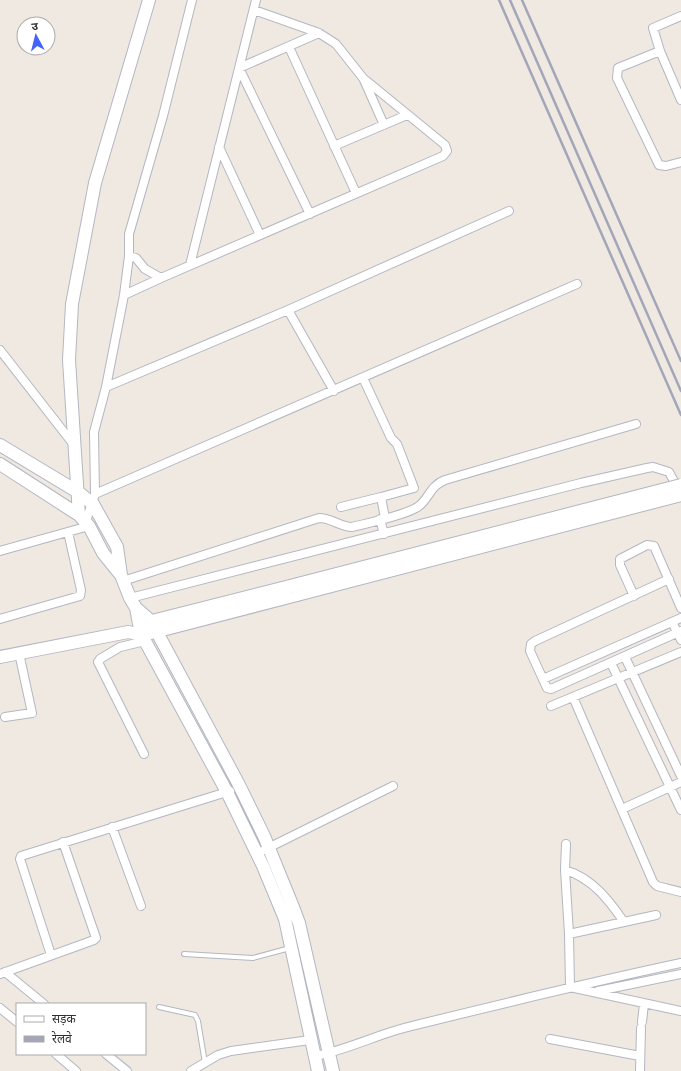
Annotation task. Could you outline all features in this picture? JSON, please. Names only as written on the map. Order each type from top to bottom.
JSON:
[{"type":"street","points":[[149,0],[95,183],[72,304],[69,360],[78,492],[85,521],[103,553],[122,578],[133,603],[142,633],[227,792],[257,853],[285,919],[310,1040],[318,1071]]},
{"type":"street","points":[[0,551],[68,532],[85,521],[94,499],[94,432],[106,387],[124,295],[129,256],[129,234],[192,0]]},
{"type":"street","points":[[190,265],[256,0]]},
{"type":"street","points":[[124,295],[443,156],[446,153],[445,145],[363,78],[336,44],[319,33],[254,10]]},
{"type":"street","points":[[681,16],[653,28],[660,51],[681,100]]},
{"type":"street","points":[[239,68],[290,47],[319,33]]},
{"type":"street","points":[[290,47],[356,193]]},
{"type":"street","points":[[660,51],[618,68],[617,78],[659,165],[666,166],[681,162]]},
{"type":"street","points":[[239,68],[310,214]]},
{"type":"street","points":[[363,78],[384,125]]},
{"type":"street","points":[[334,146],[407,115]]},
{"type":"street","points":[[219,147],[260,235]]},
{"type":"street","points":[[106,387],[288,310],[510,211]]},
{"type":"street","points":[[129,256],[136,258],[145,269],[161,278]]},
{"type":"street","points":[[94,499],[363,378],[578,284]]},
{"type":"street","points":[[288,310],[334,391]]},
{"type":"street","points":[[0,350],[76,448]]},
{"type":"street","points":[[340,507],[414,488],[397,444],[391,438],[363,378]]},
{"type":"street","points":[[122,578],[319,518],[332,520],[344,526],[352,527],[419,506],[434,486],[445,480],[636,424]]},
{"type":"street","points":[[0,445],[78,492],[94,499],[117,547],[122,578]]},
{"type":"street","points":[[0,464],[85,521]]},
{"type":"street","points":[[133,603],[384,534],[581,483],[646,468],[654,467],[669,472],[681,496],[294,590]]},
{"type":"street","points":[[0,658],[19,653],[130,638],[154,626],[294,590],[681,485]]},
{"type":"street","points":[[381,497],[384,534]]},
{"type":"street","points":[[0,619],[80,596],[81,590],[68,532]]},
{"type":"street","points":[[634,596],[620,565],[620,560],[647,545],[654,546],[681,608]]},
{"type":"street","points":[[669,579],[531,644],[530,651],[547,688],[551,689],[612,662],[680,635],[672,622]]},
{"type":"street","points":[[133,603],[154,626],[241,788],[269,848],[297,916],[333,1071]]},
{"type":"street","points":[[543,680],[681,618]]},
{"type":"street","points":[[130,638],[98,662],[144,754]]},
{"type":"street","points":[[5,717],[32,713],[19,653]]},
{"type":"street","points":[[551,706],[632,672],[680,654]]},
{"type":"street","points":[[625,657],[681,776]]},
{"type":"street","points":[[612,662],[681,810]]},
{"type":"street","points":[[572,697],[653,882],[657,886],[681,892]]},
{"type":"street","points":[[622,809],[681,782]]},
{"type":"street","points":[[257,853],[392,786]]},
{"type":"street","points":[[51,955],[20,859],[24,854],[241,788]]},
{"type":"street","points":[[112,827],[141,906]]},
{"type":"street","points":[[2,973],[94,940],[97,935],[63,842]]},
{"type":"street","points":[[566,844],[565,870],[569,934],[570,987]]},
{"type":"street","points":[[565,870],[576,873],[591,883],[610,902],[624,922]]},
{"type":"street","points":[[569,934],[656,915]]},
{"type":"street","points":[[315,1056],[329,1053],[402,1029],[570,987],[681,963]]},
{"type":"street","points":[[2,973],[43,1003]]},
{"type":"street","points":[[596,992],[681,974]]},
{"type":"street","points":[[570,987],[681,1011]]},
{"type":"street","points":[[640,1071],[641,1025],[644,1004]]},
{"type":"street","points":[[0,1008],[16,1021]]},
{"type":"street","points":[[550,1039],[640,1056]]},
{"type":"street","points":[[191,1071],[231,1051],[310,1040]]},
{"type":"street","points":[[57,1055],[76,1071]]},
{"type":"street","points":[[107,1055],[127,1071]]},
{"type":"lane","points":[[184,954],[248,958],[263,956],[292,947]]},
{"type":"lane","points":[[159,1007],[195,1015],[198,1021],[205,1063]]},
{"type":"railway","points":[[499,0],[681,415]]},
{"type":"railway","points":[[510,0],[681,391]]},
{"type":"railway","points":[[522,0],[681,361]]}]
